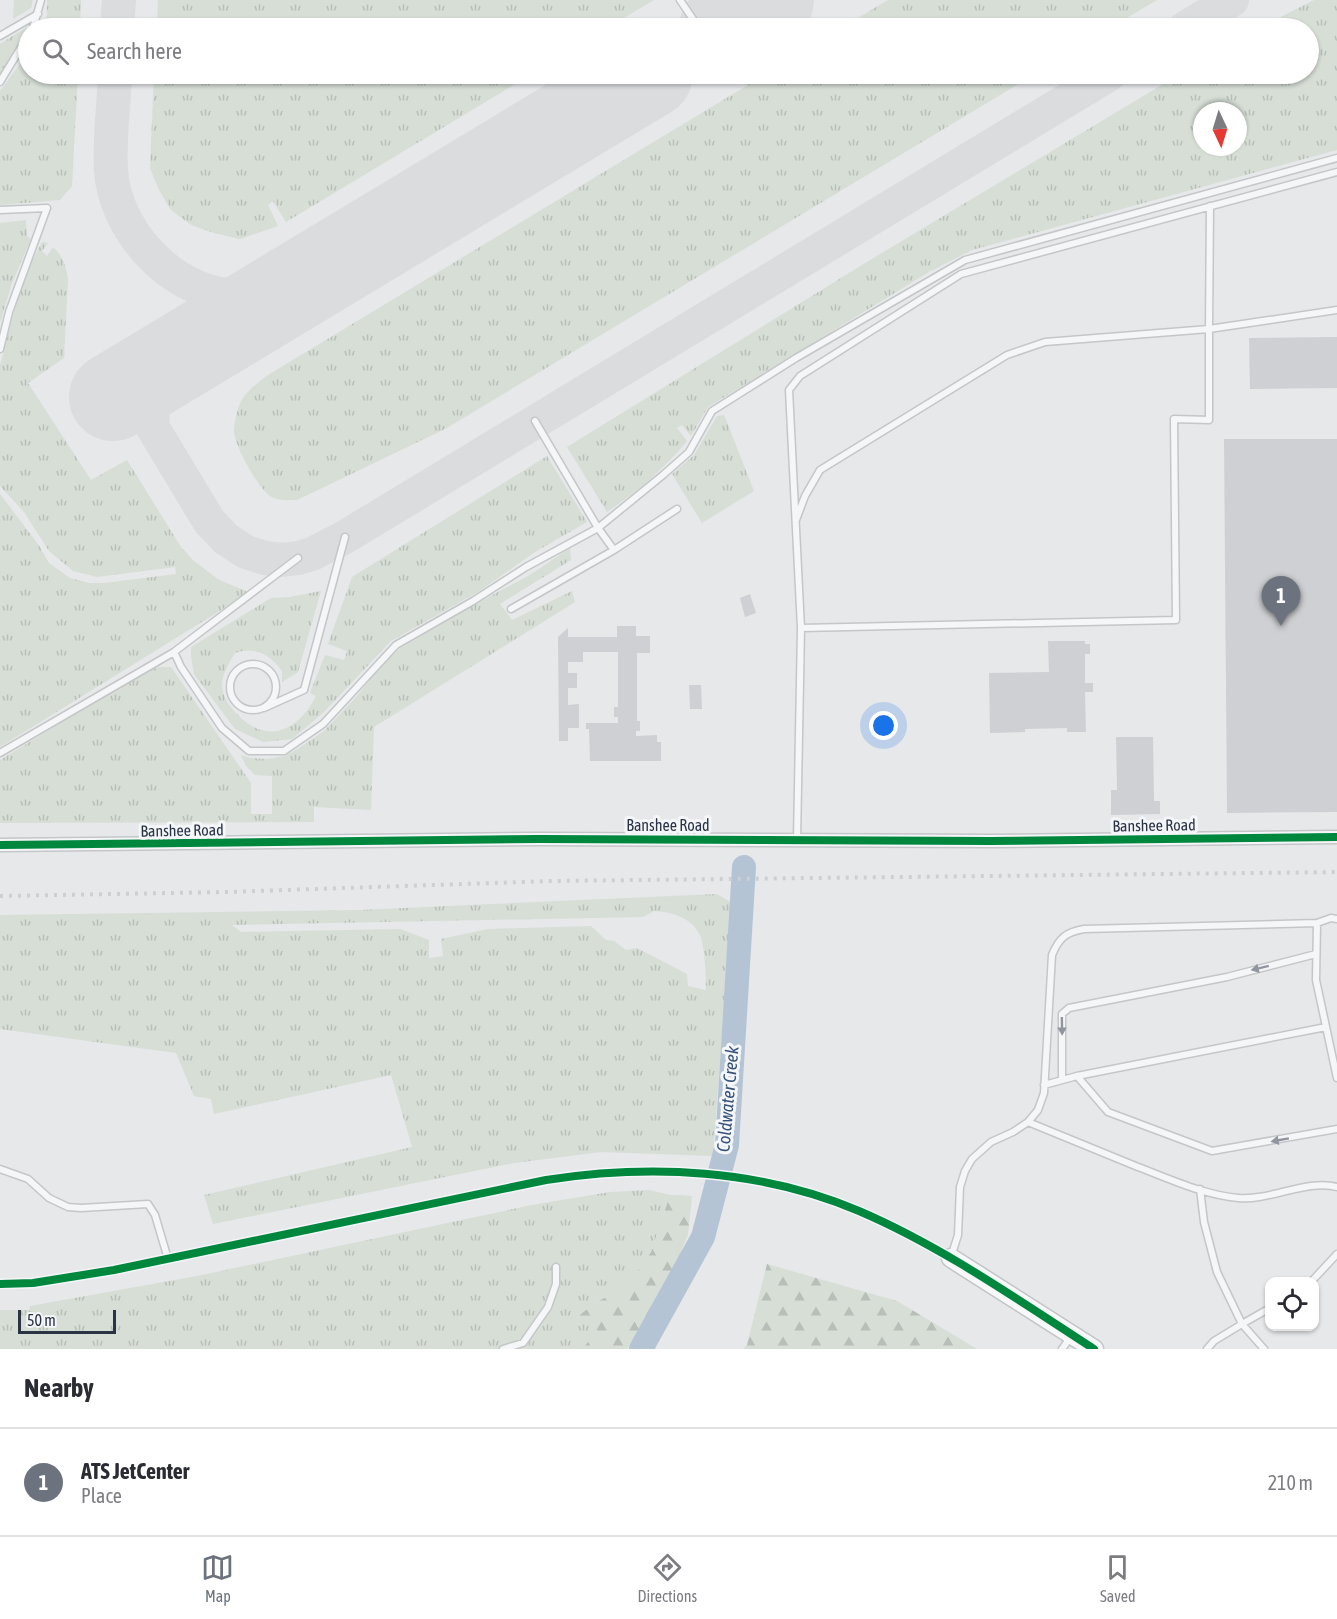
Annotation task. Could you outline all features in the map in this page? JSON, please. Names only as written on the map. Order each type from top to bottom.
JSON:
[{"type":"main road","points":[[951,1258],[1067,1342],[1094,1349]]},
{"type":"street","name":"Banshee Road","points":[[0,845],[539,839],[991,841],[1337,837]]},
{"type":"lane","points":[[37,18],[41,0]]},
{"type":"lane","points":[[680,0],[692,18]]},
{"type":"lane","points":[[31,18],[38,14]]},
{"type":"lane","points":[[0,36],[18,26]]},
{"type":"lane","points":[[0,82],[18,52]]},
{"type":"lane","points":[[174,652],[181,667],[216,719],[231,736],[249,751],[284,751],[323,724],[396,645],[526,567],[598,528],[689,452],[712,411],[796,358],[965,260],[1337,158]]},
{"type":"lane","points":[[797,840],[801,628],[789,390],[800,376],[961,274],[1337,172]]},
{"type":"lane","points":[[801,628],[1176,620],[1174,419],[1209,420],[1210,206]]},
{"type":"lane","points":[[0,210],[47,208],[9,312],[0,349]]},
{"type":"lane","points":[[794,523],[805,496],[820,470],[1007,355],[1046,342],[1209,329],[1337,310]]},
{"type":"lane","points":[[535,421],[598,528],[614,550]]},
{"type":"lane","points":[[511,609],[614,550],[677,509]]},
{"type":"lane","points":[[264,708],[274,697],[276,682],[273,675],[261,666],[246,665],[240,668],[231,681],[231,696],[241,708],[256,710],[264,708],[304,690],[345,537]]},
{"type":"lane","points":[[0,753],[174,652],[298,558]]},
{"type":"lane","points":[[951,1258],[958,1235],[960,1187],[972,1159],[991,1142],[1028,1122],[1038,1110],[1044,1085],[1052,955],[1057,942],[1070,932],[1084,929],[1317,923],[1331,918],[1337,919]]},
{"type":"lane","points":[[1317,923],[1316,980],[1337,1078]]},
{"type":"lane","points":[[1062,1080],[1062,1014],[1069,1008],[1227,977],[1316,954]]},
{"type":"lane","points":[[1044,1085],[1077,1076],[1326,1027]]},
{"type":"lane","points":[[1077,1076],[1108,1112],[1212,1151],[1337,1129]]},
{"type":"lane","points":[[1028,1122],[1178,1183],[1221,1196],[1241,1199],[1326,1184],[1337,1187]]},
{"type":"lane","points":[[0,1169],[28,1179],[49,1198],[68,1207],[148,1204],[155,1215],[168,1259]]},
{"type":"lane","points":[[1200,1189],[1204,1222],[1217,1272],[1242,1324],[1264,1349]]},
{"type":"lane","points":[[1315,1277],[1337,1254]]},
{"type":"lane","points":[[503,1349],[523,1343],[548,1307],[556,1284],[556,1267]]},
{"type":"lane","points":[[1207,1349],[1214,1341],[1265,1310]]},
{"type":"green space","points":[[14,0],[33,0],[31,8],[13,19]]},
{"type":"green space","points":[[47,0],[81,0],[80,18],[46,18]]},
{"type":"green space","points":[[158,0],[654,0],[624,18],[157,18]]},
{"type":"green space","points":[[888,0],[1157,0],[1127,18],[858,18]]},
{"type":"green space","points":[[1314,0],[1337,0],[1337,150],[972,250],[929,272],[708,407],[691,436],[682,425],[677,428],[687,441],[650,480],[607,512],[567,447],[862,265],[1163,84],[1319,84],[1319,18],[1279,18]]},
{"type":"green space","points":[[18,33],[18,48],[0,75],[0,44]]},
{"type":"green space","points":[[18,67],[18,84],[77,84],[72,186],[60,200],[0,205],[0,91]]},
{"type":"green space","points":[[154,84],[515,84],[286,222],[273,201],[268,205],[278,226],[240,239],[191,225],[171,210],[150,168]]},
{"type":"green space","points":[[749,84],[1018,84],[445,429],[297,500],[276,499],[265,491],[253,476],[243,457],[234,432],[240,404],[246,394],[268,375]]},
{"type":"green space","points":[[26,220],[27,236],[31,239],[12,283],[0,323],[0,223]]},
{"type":"green space","points":[[42,242],[48,243],[42,251],[47,256],[53,247],[59,254],[64,262],[68,279],[64,358],[28,383],[91,480],[127,460],[181,547],[194,561],[219,580],[246,591],[247,594],[0,747],[0,494],[38,544],[49,563],[70,578],[89,583],[104,583],[176,574],[175,567],[97,577],[73,571],[49,551],[24,512],[0,486],[0,365],[28,269]]},
{"type":"green space","points":[[724,415],[754,491],[702,523],[672,474],[694,455],[717,416]]},
{"type":"green space","points":[[547,456],[587,522],[535,552],[478,592],[391,641],[323,713],[292,739],[263,742],[235,729],[194,674],[191,647],[271,598],[321,591],[298,672],[282,682],[282,671],[272,660],[261,653],[249,650],[235,653],[223,677],[222,687],[225,699],[249,724],[260,730],[271,732],[292,725],[301,718],[316,696],[310,693],[325,655],[344,660],[347,651],[328,644],[352,577]]},
{"type":"green space","points":[[570,548],[571,560],[500,604],[512,620],[572,591],[575,602],[374,727],[371,810],[314,807],[314,822],[0,823],[0,760],[146,671],[160,667],[171,667],[251,783],[251,814],[272,814],[272,776],[255,775],[246,766],[241,755],[267,759],[285,756],[299,748],[324,731],[357,696],[384,662],[401,648],[466,609],[528,576]]},
{"type":"green space","points":[[717,894],[732,903],[713,1156],[601,1152],[514,1163],[213,1224],[204,1195],[412,1147],[391,1075],[214,1114],[211,1099],[194,1096],[176,1053],[0,1029],[0,915],[360,910]],"holes":[[[654,911],[685,919],[699,933],[704,953],[706,990],[688,986],[687,974],[637,948],[626,950],[614,941],[606,940],[591,926],[488,929],[441,939],[443,956],[429,958],[429,940],[400,929],[241,932],[232,925],[643,917]]]},
{"type":"green space","points":[[649,1190],[670,1195],[651,1252],[626,1288],[598,1301],[578,1317],[599,1331],[582,1349],[0,1349],[0,1310],[29,1310],[30,1306],[197,1276],[532,1205],[610,1192]]},
{"type":"green space","points":[[670,1195],[692,1196],[688,1235],[667,1284],[627,1349],[582,1349],[598,1331],[577,1317],[598,1301],[626,1288],[651,1252]]},
{"type":"green space","points":[[767,1264],[897,1301],[977,1349],[743,1349],[747,1345]]},
{"type":"building","points":[[1337,337],[1337,388],[1250,389],[1249,338]]},
{"type":"building","points":[[1224,439],[1337,439],[1337,812],[1227,813]]},
{"type":"building","points":[[750,594],[756,613],[745,617],[740,598]]},
{"type":"building","points":[[617,626],[636,626],[636,636],[650,636],[650,653],[637,653],[637,721],[640,721],[640,731],[636,731],[636,736],[657,735],[657,742],[661,742],[661,761],[590,761],[589,729],[586,729],[586,723],[618,723],[618,717],[614,717],[614,707],[618,707],[618,652],[583,652],[583,662],[568,662],[568,673],[577,673],[577,688],[568,688],[568,705],[579,704],[579,728],[568,728],[568,741],[559,741],[558,637],[568,628],[568,637],[617,637]]},
{"type":"building","points":[[1048,641],[1085,641],[1085,644],[1090,644],[1090,654],[1085,654],[1085,683],[1093,683],[1093,692],[1085,692],[1086,732],[1067,732],[1067,728],[990,733],[989,673],[1049,672]]},
{"type":"building","points":[[689,685],[701,685],[702,709],[690,709]]},
{"type":"building","points":[[1116,737],[1153,737],[1154,801],[1160,801],[1160,814],[1111,815],[1111,790],[1117,790]]},
{"type":"waterway","name":"Coldwater Creek","points":[[641,1349],[703,1237],[727,1145],[744,867]]},
{"type":"taxiway","points":[[118,18],[119,0]]},
{"type":"taxiway","points":[[1202,18],[1232,0]]},
{"type":"taxiway","points":[[114,84],[111,134],[111,170],[114,192],[122,213],[148,252],[166,269],[185,282],[206,291],[228,295],[261,293],[313,278]]},
{"type":"taxiway","points":[[173,360],[154,401],[153,428],[209,521],[226,539],[246,552],[282,560],[312,554],[345,537],[1093,84]]},
{"type":"runway","points":[[740,18],[770,0]]},
{"type":"runway","points":[[113,397],[632,84]]},
{"type":"railway","points":[[0,896],[226,892],[552,881],[1337,872]]},
{"type":"cycle path","points":[[0,845],[539,839],[991,841],[1337,837]]},
{"type":"cycle path","points":[[0,1284],[33,1283],[114,1270],[546,1180],[625,1172],[705,1174],[783,1186],[859,1211],[950,1258],[1094,1349]]},
{"type":"place","name":"ATS JetCenter","points":[[1281,626]]}]
